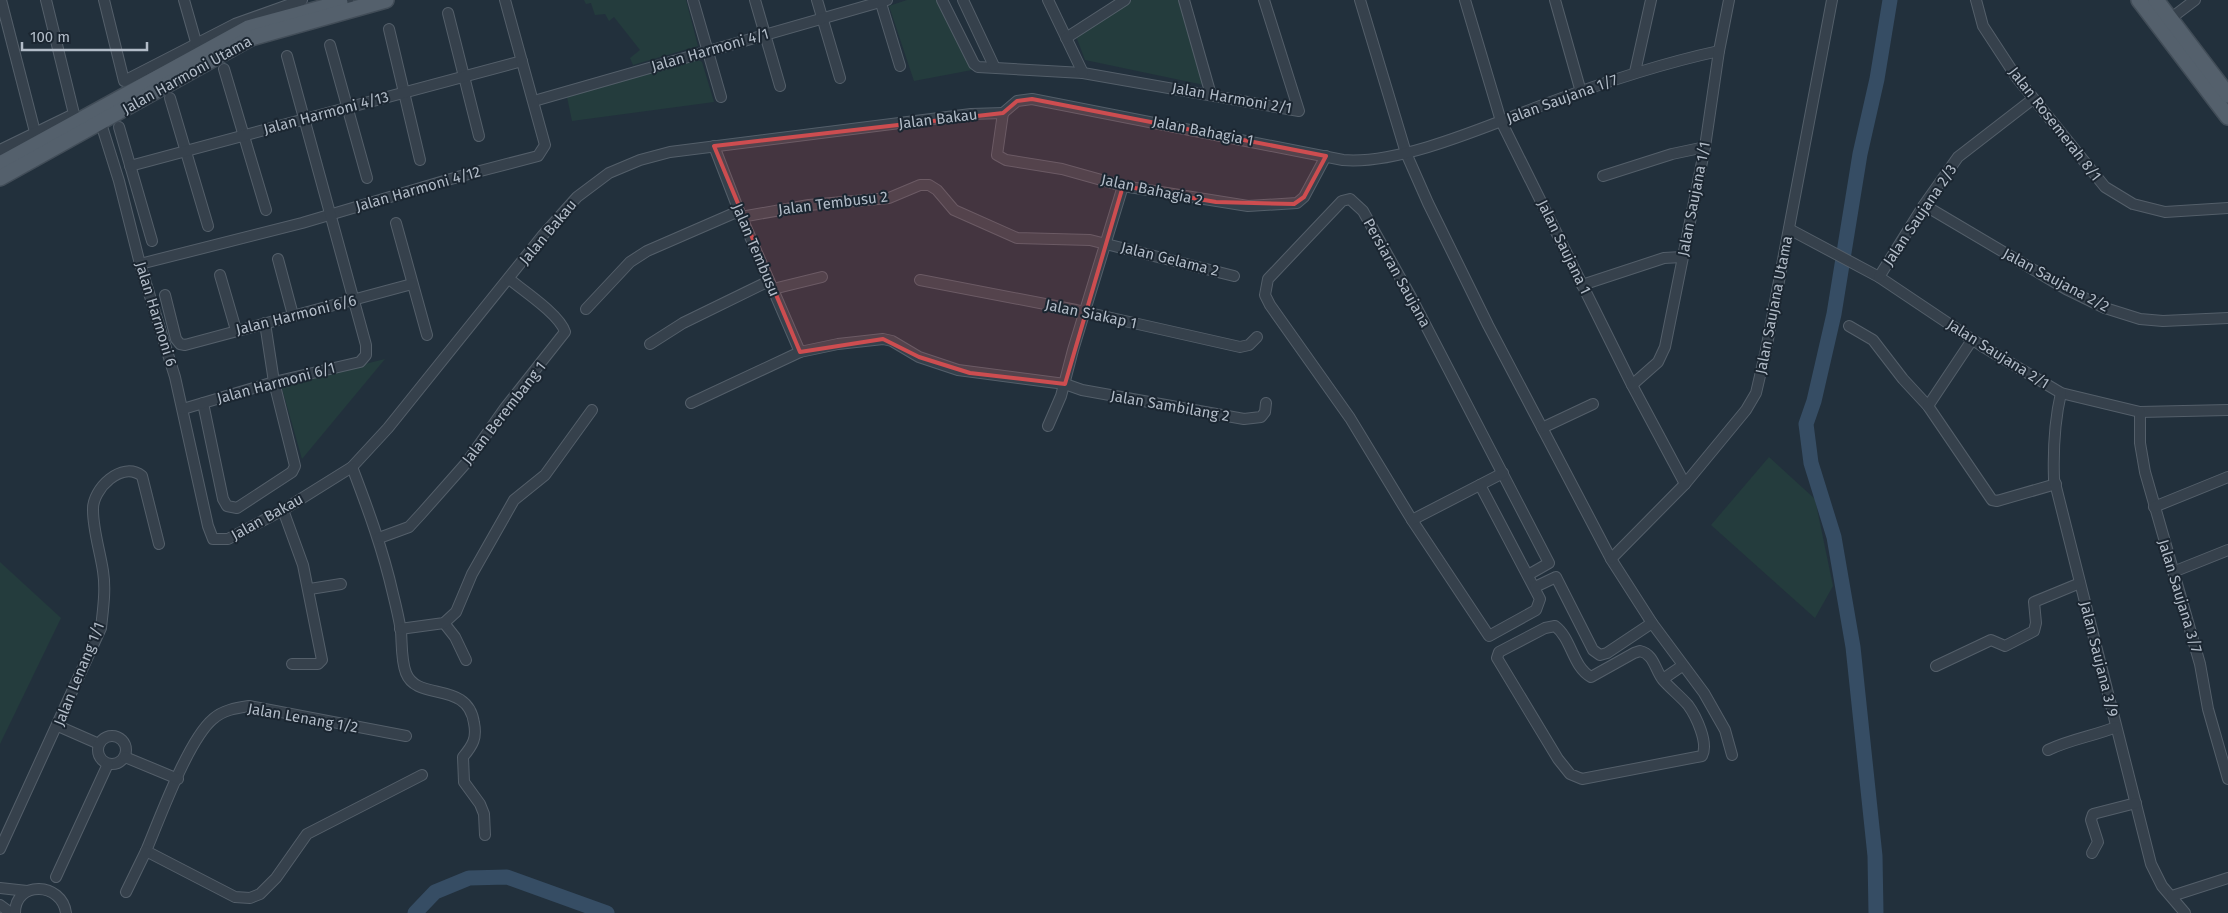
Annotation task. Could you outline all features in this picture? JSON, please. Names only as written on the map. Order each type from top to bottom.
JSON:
[{"type":"main road","name":"Jalan Harmoni Utama","points":[[0,178],[248,28],[349,0]]},
{"type":"main road","name":"Jalan Harmoni Utama","points":[[0,164],[99,117],[252,38],[386,0]]},
{"type":"main road","points":[[2139,0],[2158,5],[2165,23],[2228,117]]},
{"type":"main road","points":[[2165,23],[2228,95]]},
{"type":"street","points":[[1,0],[35,132]]},
{"type":"street","points":[[0,150],[74,114],[46,0]]},
{"type":"street","points":[[104,0],[124,81],[196,42],[273,4],[302,0]]},
{"type":"street","points":[[184,0],[196,42]]},
{"type":"street","name":"Jalan Harmoni 4/12","points":[[140,264],[331,215],[461,176],[538,156],[545,146],[506,0]]},
{"type":"street","points":[[693,0],[720,97]]},
{"type":"street","points":[[756,0],[780,86]]},
{"type":"street","points":[[817,0],[840,78]]},
{"type":"street","name":"Jalan Harmoni 2/1","points":[[942,0],[974,64],[978,67],[994,66],[1083,73],[1299,110],[1264,0]]},
{"type":"street","points":[[963,0],[994,66]]},
{"type":"street","points":[[1048,0],[1083,73]]},
{"type":"street","points":[[1066,38],[1125,0]]},
{"type":"street","points":[[1184,0],[1211,95]]},
{"type":"street","points":[[1360,0],[1406,153],[1432,212],[1611,559],[1652,623],[1682,666],[1704,693],[1726,730],[1732,755]]},
{"type":"street","name":"Jalan Saujana 1","points":[[1465,0],[1502,121],[1582,285],[1637,381],[1682,478]]},
{"type":"street","points":[[1555,0],[1581,92]]},
{"type":"street","points":[[1635,72],[1651,0]]},
{"type":"street","name":"Jalan Saujana 1/1","points":[[1637,381],[1658,362],[1666,347],[1682,257],[1705,147],[1719,51],[1729,0]]},
{"type":"street","name":"Jalan Saujana Utama","points":[[1611,559],[1682,478],[1746,410],[1756,393],[1832,0]]},
{"type":"street","name":"Jalan Rosemerah 8/1","points":[[1976,0],[1984,26],[2033,99],[2094,176],[2118,197],[2133,204],[2165,212],[2228,208]]},
{"type":"street","points":[[2165,23],[2195,0]]},
{"type":"street","points":[[883,1],[900,66]]},
{"type":"street","name":"Jalan Harmoni 4/1","points":[[534,101],[883,1]]},
{"type":"street","points":[[448,13],[479,136]]},
{"type":"street","points":[[389,29],[406,92],[420,160]]},
{"type":"street","points":[[330,45],[367,178]]},
{"type":"street","name":"Jalan Saujana 1/7","points":[[1406,153],[1502,121],[1635,72],[1719,51]]},
{"type":"street","points":[[287,56],[353,300]]},
{"type":"street","name":"Jalan Harmoni 4/13","points":[[130,166],[522,60]]},
{"type":"street","points":[[224,69],[266,210]]},
{"type":"street","points":[[170,98],[208,226]]},
{"type":"street","name":"Jalan Bahagia 1","points":[[1003,113],[1018,101],[1032,99],[1326,156],[1363,161],[1406,153]]},
{"type":"street","name":"Jalan Saujana 2/3","points":[[1879,277],[1924,205],[1961,155],[2033,99]]},
{"type":"street","name":"Jalan Bakau","points":[[206,519],[214,539],[228,539],[283,510],[352,467],[388,428],[577,197],[608,174],[640,160],[670,152],[971,114],[1003,113]]},
{"type":"street","name":"Jalan Bahagia 2","points":[[1003,113],[997,155],[1006,160],[1062,169],[1123,186],[1232,204],[1294,204],[1304,197],[1326,156]]},
{"type":"street","name":"Jalan Harmoni 6","points":[[99,117],[183,409],[206,519]]},
{"type":"street","points":[[119,127],[152,241]]},
{"type":"street","name":"Jalan Tembusu","points":[[714,146],[737,213],[795,355]]},
{"type":"street","points":[[1603,176],[1672,154],[1705,147]]},
{"type":"street","name":"Jalan Tembusu 2","points":[[586,309],[630,262],[641,254],[737,213],[889,198],[920,185],[928,185],[947,200],[954,210],[1017,238],[1078,239],[1105,243]]},
{"type":"street","points":[[1048,426],[1057,383],[1084,312],[1123,186]]},
{"type":"street","name":"Persiaran Saujana","points":[[1528,575],[1549,564],[1411,297],[1362,211],[1350,199],[1342,201],[1268,279],[1265,295],[1270,305],[1350,418],[1412,520],[1489,636],[1536,610],[1540,599],[1535,587]]},
{"type":"street","name":"Jalan Saujana 2/2","points":[[1924,205],[2066,289],[2105,308],[2140,319],[2163,321],[2228,318]]},
{"type":"street","points":[[396,223],[427,335]]},
{"type":"street","name":"Jalan Saujana 2/1","points":[[1789,229],[1847,258],[1879,277],[1972,340],[2061,393],[2140,412],[2228,410]]},
{"type":"street","name":"Jalan Gelama 2","points":[[1105,243],[1234,276]]},
{"type":"street","points":[[1582,285],[1664,258],[1682,257]]},
{"type":"street","points":[[278,259],[293,315]]},
{"type":"street","points":[[220,275],[236,330]]},
{"type":"street","name":"Jalan Berembang 1","points":[[379,538],[409,527],[421,514],[467,462],[505,408],[565,332],[561,324],[510,277]]},
{"type":"street","points":[[650,344],[683,323],[767,284],[822,277]]},
{"type":"street","name":"Jalan Siakap 1","points":[[920,280],[1084,312],[1240,347],[1249,345],[1257,337]]},
{"type":"street","name":"Jalan Harmoni 6/6","points":[[165,295],[176,339],[180,344],[185,344],[412,284]]},
{"type":"street","name":"Jalan Harmoni 6/1","points":[[183,409],[274,382],[360,362],[366,355],[366,345],[353,300]]},
{"type":"street","points":[[203,403],[221,490],[227,506],[237,508],[292,472],[295,466],[274,382],[265,323]]},
{"type":"street","points":[[1849,326],[1873,340],[1902,380],[1928,406],[1992,500],[1997,501],[2056,484]]},
{"type":"street","points":[[692,402],[795,355],[838,344],[883,338],[919,357],[958,370],[1057,383]]},
{"type":"street","points":[[1928,406],[1972,340]]},
{"type":"street","name":"Jalan Sambilang 2","points":[[1057,383],[1082,390],[1244,419],[1261,417],[1265,412],[1266,403]]},
{"type":"street","name":"Jalan Saujana 3/9","points":[[2061,393],[2054,421],[2052,441],[2056,484],[2151,864],[2162,886],[2186,913]]},
{"type":"street","points":[[1542,428],[1593,404]]},
{"type":"street","points":[[399,623],[444,623],[456,612],[472,574],[514,500],[545,475],[592,410]]},
{"type":"street","name":"Jalan Saujana 3/7","points":[[2140,412],[2140,443],[2154,506],[2200,664],[2208,709],[2228,779]]},
{"type":"street","points":[[352,467],[379,538],[399,623],[406,674],[412,681],[460,698],[472,711],[476,735],[475,742],[463,757],[464,782],[480,804],[484,814],[485,835]]},
{"type":"street","name":"Jalan Lenang 1/1","points":[[0,849],[58,726],[101,628],[105,596],[104,572],[93,510],[99,491],[110,479],[131,470],[142,476],[159,544]]},
{"type":"street","points":[[1412,520],[1503,473]]},
{"type":"street","points":[[2154,506],[2228,477]]},
{"type":"street","points":[[1480,485],[1535,587],[1556,577],[1593,650],[1600,654],[1607,653],[1652,623]]},
{"type":"street","points":[[283,510],[310,589],[322,660],[318,664],[292,664]]},
{"type":"street","points":[[2173,572],[2228,550]]},
{"type":"street","points":[[1936,666],[1991,640],[2005,646],[2028,635],[2034,630],[2036,623],[2034,602],[2080,583]]},
{"type":"street","points":[[310,589],[341,584]]},
{"type":"street","points":[[444,623],[455,637],[466,660]]},
{"type":"street","points":[[1556,626],[1562,631],[1583,672],[1591,677],[1640,651],[1650,656],[1663,679],[1693,713],[1704,743],[1705,750],[1702,756],[1582,779],[1570,774],[1558,759],[1498,658],[1500,652],[1545,628],[1556,626]]},
{"type":"street","points":[[1663,679],[1682,666]]},
{"type":"street","name":"Jalan Lenang 1/2","points":[[126,892],[198,734],[214,718],[232,708],[249,706],[406,736]]},
{"type":"street","points":[[58,726],[99,744]]},
{"type":"street","points":[[2048,750],[2068,740],[2099,734],[2116,727]]},
{"type":"street","points":[[118,737],[125,744],[125,757],[118,763],[108,764],[98,754],[99,744],[105,738],[118,737]]},
{"type":"street","points":[[125,757],[178,779]]},
{"type":"street","points":[[57,894],[56,877],[108,764]]},
{"type":"street","points":[[146,851],[236,898],[250,898],[260,894],[276,878],[307,834],[422,775]]},
{"type":"street","points":[[2092,853],[2098,842],[2091,820],[2093,814],[2136,803]]},
{"type":"street","points":[[0,888],[28,891],[40,888],[56,877]]},
{"type":"street","points":[[2172,896],[2228,878]]},
{"type":"street","points":[[40,888],[57,894],[62,900],[66,913]]},
{"type":"street","points":[[15,913],[18,901],[28,891]]},
{"type":"street","points":[[0,905],[10,913]]},
{"type":"highlighted area","points":[[1032,99],[1326,156],[1304,197],[1294,204],[1216,202],[1123,186],[1065,384],[970,373],[919,357],[883,339],[800,352],[714,146],[1003,113],[1017,101]]},
{"type":"green space","points":[[584,0],[686,0],[698,46],[633,65],[630,58],[640,50],[614,17],[609,21],[605,14],[595,15],[591,3],[586,4]]},
{"type":"green space","points":[[907,0],[939,0],[972,70],[914,81],[889,6]]},
{"type":"green space","points":[[1132,0],[1179,0],[1204,85],[1085,60],[1076,36]]},
{"type":"green space","points":[[695,58],[702,62],[714,102],[572,121],[567,97]]},
{"type":"green space","points":[[385,359],[302,459],[281,385]]},
{"type":"green space","points":[[1769,457],[1815,499],[1833,586],[1815,618],[1711,525]]},
{"type":"green space","points":[[0,562],[61,618],[0,744]]},
{"type":"waterway","points":[[1876,913],[1875,856],[1853,647],[1834,537],[1811,463],[1806,424],[1814,401],[1834,314],[1860,154],[1877,79],[1890,0]]},
{"type":"waterway","points":[[415,913],[435,892],[469,878],[507,877],[607,913]]}]
